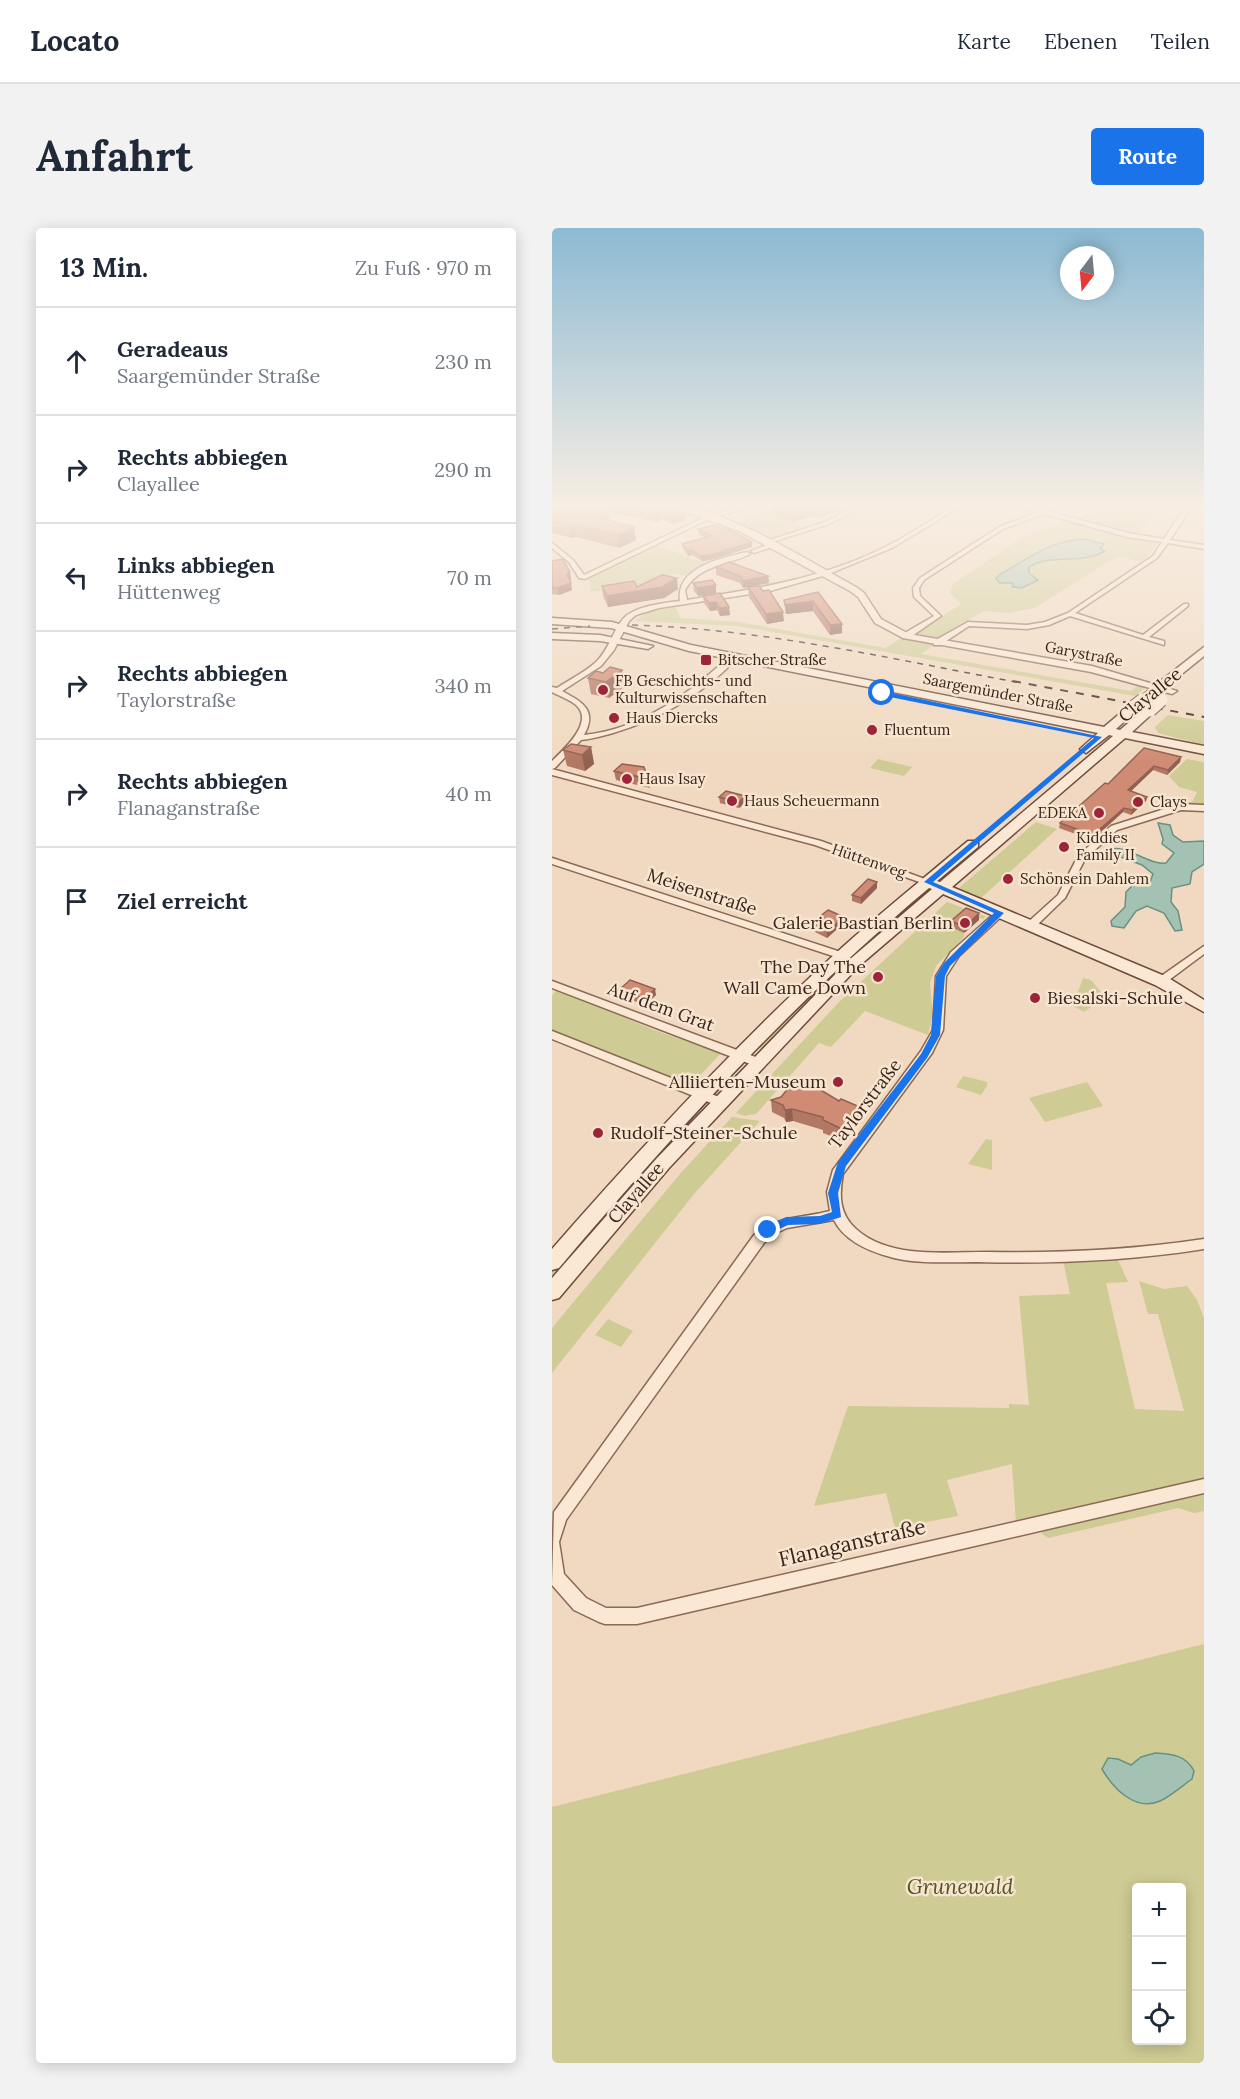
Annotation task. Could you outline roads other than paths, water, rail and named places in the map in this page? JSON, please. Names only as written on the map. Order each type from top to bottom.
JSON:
[{"type":"main road","name":"Saargemünder Straße","points":[[552,621],[589,622],[621,627],[731,660]]},
{"type":"main road","name":"Saargemünder Straße","points":[[552,636],[615,640],[731,660],[1110,736]]},
{"type":"main road","name":"Clayallee","points":[[1110,736],[1134,707],[1204,650]]},
{"type":"main road","name":"Clayallee","points":[[552,1262],[712,1098],[843,956],[934,885],[1110,736],[1150,710],[1204,664]]},
{"type":"main road","points":[[1110,736],[1204,750]]},
{"type":"main road","points":[[1110,736],[1204,757]]},
{"type":"main road","name":"Clayallee","points":[[749,1059],[854,963],[934,885]]},
{"type":"main road","name":"Hüttenweg","points":[[934,885],[1161,981],[1204,1007]]},
{"type":"main road","name":"Clayallee","points":[[552,1292],[712,1098]]},
{"type":"street","points":[[682,591],[684,603]]},
{"type":"street","points":[[555,690],[592,670],[606,655],[621,627],[628,619],[642,610],[760,591]]},
{"type":"street","name":"Garystraße","points":[[854,591],[858,593],[878,621],[906,636],[1092,669],[1172,691]]},
{"type":"street","points":[[906,636],[938,616],[917,597],[916,591]]},
{"type":"street","points":[[937,643],[968,624],[1027,627],[1054,622],[1106,591]]},
{"type":"street","points":[[1145,637],[1186,605]]},
{"type":"street","points":[[1070,614],[1161,643]]},
{"type":"street","points":[[578,737],[618,729],[673,707],[690,697],[731,660]]},
{"type":"street","points":[[552,766],[578,737],[586,722],[584,710],[577,701],[555,690]]},
{"type":"street","name":"Hüttenweg","points":[[552,772],[818,843],[934,885]]},
{"type":"street","points":[[1030,925],[1062,896],[1082,858],[1113,828],[1180,807],[1204,808]]},
{"type":"street","name":"Meisenstraße","points":[[552,861],[843,956]]},
{"type":"street","name":"Taylorstraße","points":[[837,1214],[833,1193],[842,1165],[924,1056],[936,1035],[941,976],[946,965],[1000,913]]},
{"type":"street","points":[[1161,981],[1204,949]]},
{"type":"street","name":"Auf dem Grat","points":[[552,985],[749,1059]]},
{"type":"street","points":[[552,1035],[712,1098]]},
{"type":"street","points":[[837,1214],[844,1226],[864,1242],[893,1253],[911,1256],[1034,1256],[1123,1252],[1204,1244]]},
{"type":"street","name":"Flanaganstraße","points":[[837,1214],[820,1220],[786,1221],[768,1230],[759,1239],[559,1516],[552,1542],[556,1577],[580,1604],[605,1616],[637,1616],[1204,1486]]},
{"type":"railway","points":[[632,625],[731,632],[828,646],[1021,683]]},
{"type":"railway","points":[[552,629],[590,626]]},
{"type":"railway","points":[[1013,681],[1204,717]]},
{"type":"place","name":"Bitscher Straße","points":[[706,660]]},
{"type":"place","name":"FB Geschichts- und Kulturwissenschaften","points":[[603,690]]},
{"type":"place","name":"Haus Diercks","points":[[614,718]]},
{"type":"place","name":"Fluentum","points":[[872,730]]},
{"type":"place","name":"Haus Isay","points":[[627,779]]},
{"type":"place","name":"Haus Scheuermann","points":[[732,801]]},
{"type":"place","name":"Clays","points":[[1138,802]]},
{"type":"place","name":"EDEKA","points":[[1099,813]]},
{"type":"place","name":"Kiddies Family II","points":[[1064,847]]},
{"type":"place","name":"Schönsein Dahlem","points":[[1008,879]]},
{"type":"place","name":"Galerie Bastian Berlin","points":[[965,923]]},
{"type":"place","name":"The Day The Wall Came Down","points":[[878,977]]},
{"type":"place","name":"Biesalski-Schule","points":[[1035,998]]},
{"type":"place","name":"Alliierten-Museum","points":[[838,1082]]},
{"type":"place","name":"Rudolf-Steiner-Schule","points":[[598,1133]]},
{"type":"park label","name":"Grunewald","points":[[960,1887]]}]
